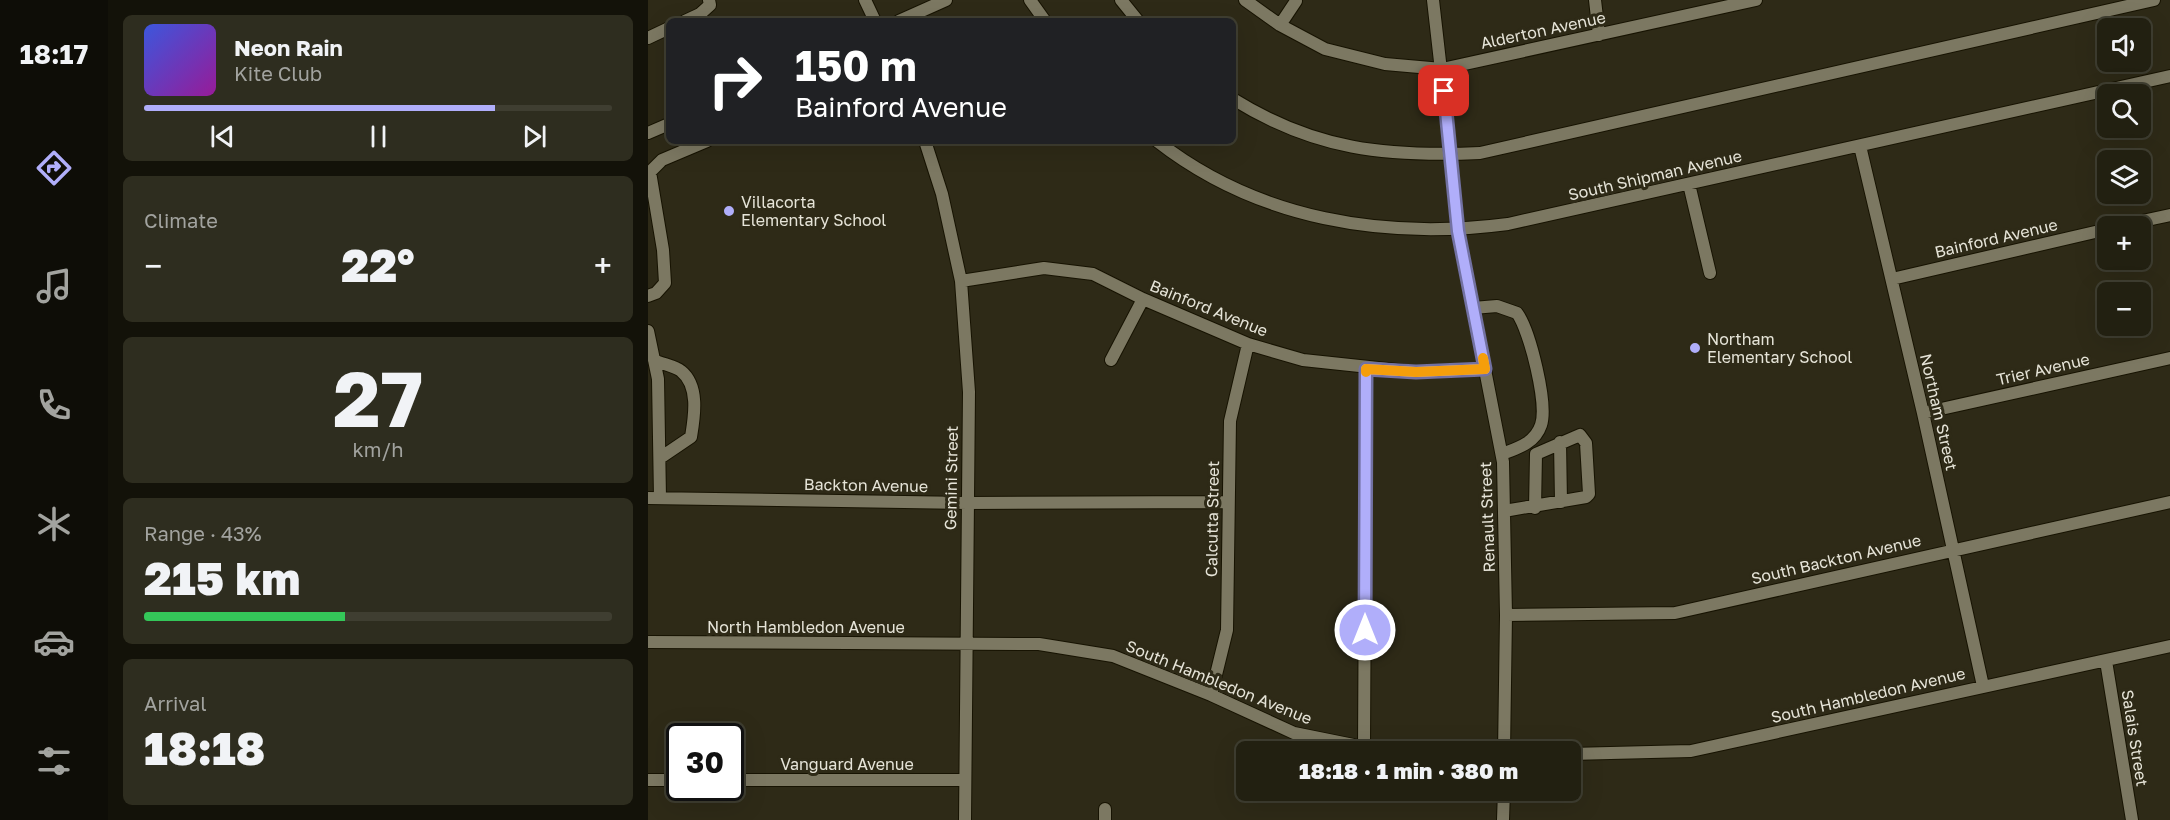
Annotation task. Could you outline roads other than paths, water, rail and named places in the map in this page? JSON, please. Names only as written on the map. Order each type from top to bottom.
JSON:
[{"type":"street","points":[[865,0],[874,18]]},
{"type":"street","points":[[906,18],[946,0]]},
{"type":"street","points":[[1030,0],[1043,18]]},
{"type":"street","points":[[1121,0],[1136,18]]},
{"type":"street","name":"Alderton Avenue","points":[[1245,0],[1280,24],[1325,49],[1385,64],[1442,69],[1756,0]]},
{"type":"street","name":"Renault Street","points":[[1433,0],[1458,231],[1502,454],[1506,615],[1504,741]]},
{"type":"street","points":[[1595,0],[1599,35]]},
{"type":"street","points":[[1236,101],[1263,118],[1349,148],[1380,153],[1429,155],[1480,153],[2154,0]]},
{"type":"street","points":[[1280,24],[1296,1]]},
{"type":"street","points":[[692,18],[700,14],[709,2]]},
{"type":"street","points":[[648,38],[666,29]]},
{"type":"street","name":"South Shipman Avenue","points":[[1162,144],[1233,188],[1281,207],[1335,222],[1389,230],[1458,231],[1508,224],[2170,76]]},
{"type":"street","points":[[648,133],[666,125]]},
{"type":"street","points":[[648,296],[657,293],[665,283],[663,250],[649,170],[662,160],[700,144]]},
{"type":"street","name":"Gemini Street","points":[[926,144],[942,194],[961,281],[969,392],[964,644],[965,820]]},
{"type":"street","name":"Northam Street","points":[[1860,146],[1954,549],[1983,686]]},
{"type":"street","points":[[1689,184],[1710,273]]},
{"type":"street","points":[[2151,219],[2170,215]]},
{"type":"street","name":"Bainford Avenue","points":[[1892,279],[2097,232]]},
{"type":"street","name":"Bainford Avenue","points":[[961,281],[1044,268],[1093,274],[1143,299],[1248,344],[1304,360],[1366,369],[1416,372],[1485,369]]},
{"type":"street","points":[[1111,360],[1143,299]]},
{"type":"street","points":[[1473,308],[1497,306],[1517,314],[1536,370],[1543,413],[1540,427],[1532,440],[1502,454]]},
{"type":"street","points":[[648,332],[658,379],[660,458],[654,498]]},
{"type":"street","name":"Calcutta Street","points":[[1211,695],[1227,630],[1230,421],[1248,344]]},
{"type":"street","name":"Trier Avenue","points":[[1923,413],[2170,358]]},
{"type":"street","points":[[654,360],[682,372],[692,388],[695,414],[691,437],[660,458]]},
{"type":"street","points":[[1364,741],[1366,369]]},
{"type":"street","points":[[1504,511],[1534,508],[1588,494],[1586,443],[1580,435],[1536,454],[1534,508]]},
{"type":"street","points":[[1560,442],[1561,502]]},
{"type":"street","name":"Backton Avenue","points":[[654,498],[967,503],[1228,502]]},
{"type":"street","name":"South Backton Avenue","points":[[1506,615],[1675,613],[2170,502]]},
{"type":"street","name":"North Hambledon Avenue","points":[[648,642],[964,644]]},
{"type":"street","name":"South Hambledon Avenue","points":[[964,644],[1039,644],[1113,656],[1211,695],[1294,734],[1329,741]]},
{"type":"street","name":"South Hambledon Avenue","points":[[1581,754],[1691,752],[2170,646]]},
{"type":"street","name":"Salais Street","points":[[2106,661],[2132,820]]},
{"type":"street","points":[[648,780],[666,780]]},
{"type":"street","name":"Vanguard Avenue","points":[[744,780],[964,780]]},
{"type":"street","points":[[1503,820],[1504,801]]},
{"type":"place","name":"Villacorta Elementary School","points":[[729,211]]},
{"type":"place","name":"Northam Elementary School","points":[[1695,348]]}]
